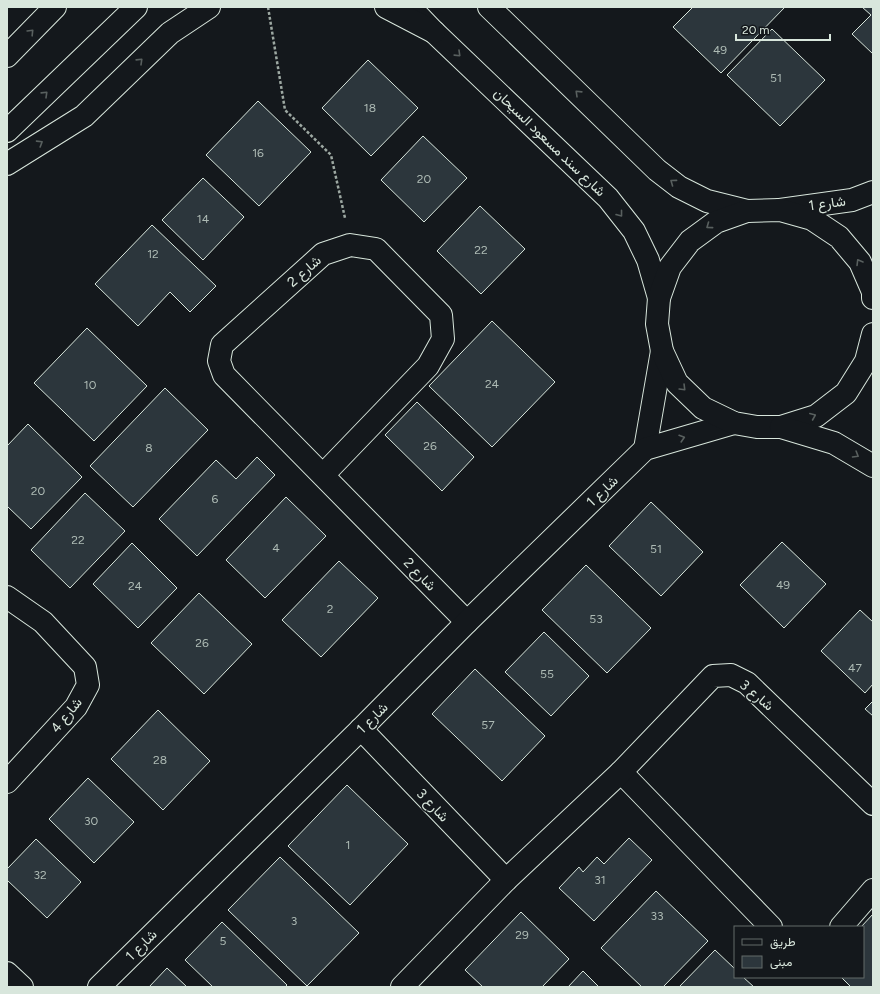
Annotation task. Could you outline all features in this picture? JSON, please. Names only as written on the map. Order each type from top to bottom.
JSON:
[{"type":"street","points":[[7,56],[55,7]]},
{"type":"street","points":[[7,131],[136,7]]},
{"type":"street","points":[[7,164],[84,116],[170,33],[210,7]]},
{"type":"street","points":[[386,7],[434,32]]},
{"type":"street","name":"شارع سند مسعود السيحان","points":[[410,7],[434,32],[608,198],[634,231],[648,260],[659,298]]},
{"type":"street","points":[[489,7],[657,170],[679,187],[706,201],[747,211],[780,210],[812,219],[839,237],[860,262],[873,292],[873,298]]},
{"type":"street","name":"شارع 1","points":[[780,210],[852,200],[873,192]]},
{"type":"street","points":[[747,211],[716,222],[690,241],[670,267],[659,298],[657,324],[662,350],[677,383],[703,408],[734,423],[757,427],[780,427],[834,443],[873,466]]},
{"type":"street","name":"شارع 2","points":[[323,475],[428,366],[443,339],[441,315],[376,249],[350,245],[323,254],[222,345],[219,361],[224,375],[467,622]]},
{"type":"street","points":[[780,427],[816,416],[846,393],[866,361],[873,334]]},
{"type":"street","points":[[645,449],[662,350]]},
{"type":"street","name":"شارع 1","points":[[99,987],[361,729],[467,622],[645,449],[734,423]]},
{"type":"street","name":"شارع 4","points":[[7,597],[43,622],[85,667],[88,685],[76,708],[7,782]]},
{"type":"street","name":"شارع 3","points":[[402,987],[506,880],[621,772],[713,676],[732,675],[747,683],[873,804]]},
{"type":"street","name":"شارع 3","points":[[361,729],[506,880]]},
{"type":"street","points":[[621,772],[770,926]]},
{"type":"street","points":[[842,926],[873,890]]},
{"type":"street","points":[[7,973],[22,987]]},
{"type":"path","points":[[268,7],[285,110],[331,155],[350,245]]},
{"type":"building","points":[[693,7],[785,7],[721,73],[673,27]]},
{"type":"building","points":[[862,7],[873,7],[873,54],[852,34],[871,15]]},
{"type":"building","points":[[772,29],[825,80],[780,126],[727,75]]},
{"type":"building","points":[[368,60],[418,108],[371,156],[322,108]]},
{"type":"building","points":[[258,101],[311,152],[259,206],[206,155]]},
{"type":"building","points":[[423,136],[467,178],[424,222],[381,180]]},
{"type":"building","points":[[203,178],[244,217],[203,260],[162,220]]},
{"type":"building","points":[[480,206],[525,249],[481,294],[437,251]]},
{"type":"building","points":[[152,225],[216,286],[190,312],[170,292],[138,326],[95,284]]},
{"type":"building","points":[[492,321],[555,382],[492,447],[429,386]]},
{"type":"building","points":[[87,328],[147,386],[94,441],[34,383]]},
{"type":"building","points":[[165,388],[208,430],[133,507],[90,466]]},
{"type":"building","points":[[417,402],[474,457],[442,491],[385,435]]},
{"type":"building","points":[[28,424],[82,477],[31,529],[7,506],[7,446]]},
{"type":"building","points":[[257,457],[275,475],[197,556],[159,519],[216,460],[236,479]]},
{"type":"building","points":[[85,493],[125,531],[70,588],[31,550]]},
{"type":"building","points":[[286,497],[326,536],[265,598],[226,560]]},
{"type":"building","points":[[651,502],[703,552],[661,596],[609,546]]},
{"type":"building","points":[[782,542],[826,584],[784,628],[740,585]]},
{"type":"building","points":[[132,543],[177,588],[138,628],[93,584]]},
{"type":"building","points":[[339,561],[378,598],[321,657],[282,620]]},
{"type":"building","points":[[586,565],[651,628],[607,673],[542,610]]},
{"type":"building","points":[[199,593],[252,644],[204,694],[151,643]]},
{"type":"building","points":[[860,610],[873,622],[873,684],[865,693],[821,651]]},
{"type":"building","points":[[544,632],[589,676],[551,716],[505,672]]},
{"type":"building","points":[[475,669],[545,736],[502,781],[432,714]]},
{"type":"building","points":[[873,701],[873,716],[865,709]]},
{"type":"building","points":[[158,710],[210,761],[163,810],[111,759]]},
{"type":"building","points":[[88,778],[134,822],[94,863],[49,819]]},
{"type":"building","points":[[347,785],[408,844],[350,905],[288,846]]},
{"type":"building","points":[[629,838],[652,860],[594,921],[559,888],[579,867],[583,872],[597,857],[604,864]]},
{"type":"building","points":[[36,839],[81,882],[47,918],[7,880],[7,869]]},
{"type":"building","points":[[280,857],[359,933],[307,986],[228,910]]},
{"type":"building","points":[[656,891],[708,941],[663,987],[642,987],[601,948]]},
{"type":"building","points":[[521,912],[569,959],[542,987],[483,987],[465,970]]},
{"type":"building","points":[[873,914],[873,987],[851,987],[842,978],[864,978],[864,926],[862,926]]},
{"type":"building","points":[[222,922],[287,985],[285,987],[213,987],[185,960]]},
{"type":"building","points":[[715,950],[734,968],[734,978],[744,978],[754,987],[679,987]]},
{"type":"building","points":[[167,968],[187,987],[149,987]]},
{"type":"building","points":[[583,971],[599,987],[568,987]]}]
